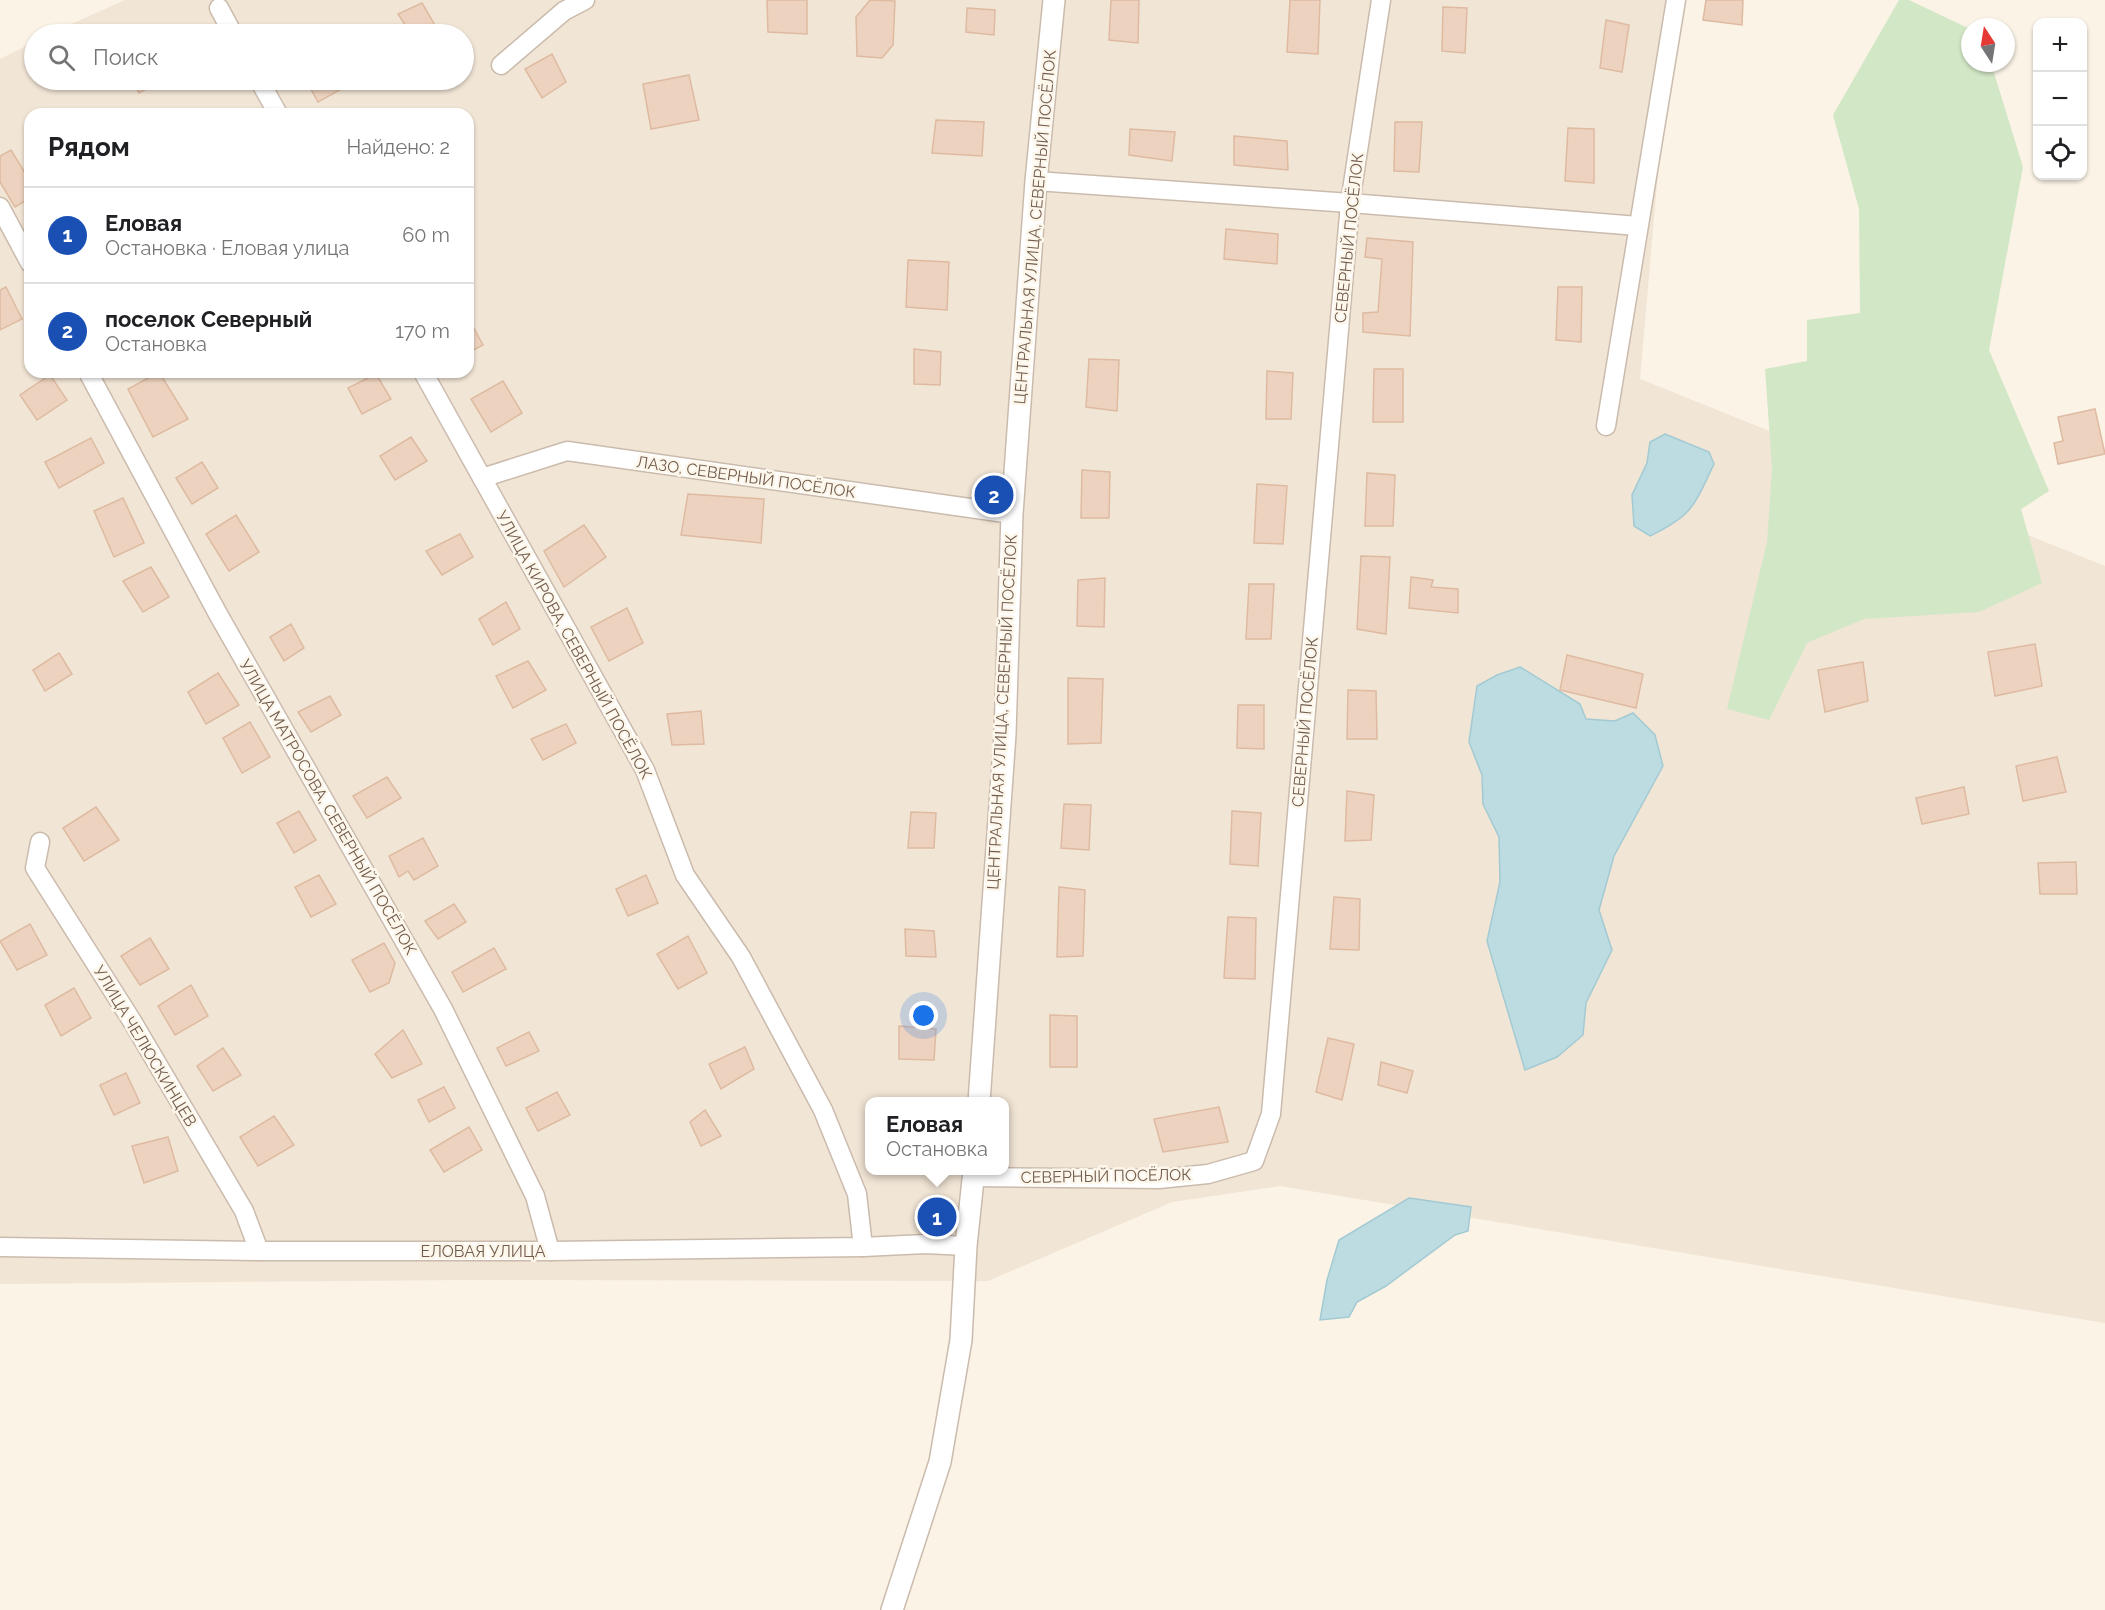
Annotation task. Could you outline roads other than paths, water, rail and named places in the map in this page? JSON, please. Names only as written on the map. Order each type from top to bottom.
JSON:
[{"type":"street","points":[[501,65],[564,11],[585,0]]},
{"type":"street","name":"ЦЕНТРАЛЬНАЯ УЛИЦА, СЕВЕРНЫЙ ПОСЁЛОК","points":[[979,1097],[1005,734],[1012,514],[1036,181],[1054,0]]},
{"type":"street","name":"СЕВЕРНЫЙ ПОСЁЛОК","points":[[1009,1175],[1159,1179],[1208,1174],[1254,1161],[1271,1114],[1350,203],[1381,0]]},
{"type":"street","points":[[1606,426],[1676,0]]},
{"type":"street","points":[[219,8],[228,24]]},
{"type":"street","points":[[265,90],[275,108]]},
{"type":"street","points":[[1036,181],[1638,226]]},
{"type":"street","points":[[0,207],[24,252]]},
{"type":"street","name":"УЛИЦА МАТРОСОВА, СЕВЕРНЫЙ ПОСЁЛОК","points":[[91,378],[218,614],[443,1009],[535,1196],[550,1251]]},
{"type":"street","name":"УЛИЦА КИРОВА, СЕВЕРНЫЙ ПОСЁЛОК","points":[[426,378],[645,770],[685,875],[741,957],[823,1110],[857,1194],[863,1247]]},
{"type":"street","name":"ЛАЗО, СЕВЕРНЫЙ ПОСЁЛОК","points":[[482,478],[567,451],[1012,514]]},
{"type":"street","name":"УЛИЦА ЧЕЛЮСКИНЦЕВ","points":[[40,842],[35,868],[132,1021],[244,1211],[260,1251]]},
{"type":"street","points":[[892,1610],[940,1462],[961,1340],[966,1246],[974,1175]]},
{"type":"street","name":"ЕЛОВАЯ УЛИЦА","points":[[0,1247],[260,1251],[550,1251],[863,1247],[925,1244],[966,1246]]},
{"type":"water","points":[[1665,434],[1709,452],[1714,464],[1691,508],[1675,522],[1650,536],[1634,526],[1632,495],[1647,463],[1650,442]]},
{"type":"water","points":[[1520,667],[1580,704],[1586,719],[1615,721],[1633,713],[1655,735],[1663,766],[1614,856],[1599,910],[1612,950],[1586,1003],[1583,1035],[1557,1057],[1525,1070],[1487,941],[1500,882],[1499,837],[1483,804],[1482,775],[1469,742],[1477,686],[1497,675]]},
{"type":"water","points":[[1409,1198],[1471,1207],[1468,1231],[1455,1235],[1386,1286],[1357,1302],[1349,1317],[1320,1320],[1327,1280],[1339,1240]]},
{"type":"place","name":"поселок Северный","points":[[994,495]]},
{"type":"place","name":"Еловая","points":[[937,1217]]}]
